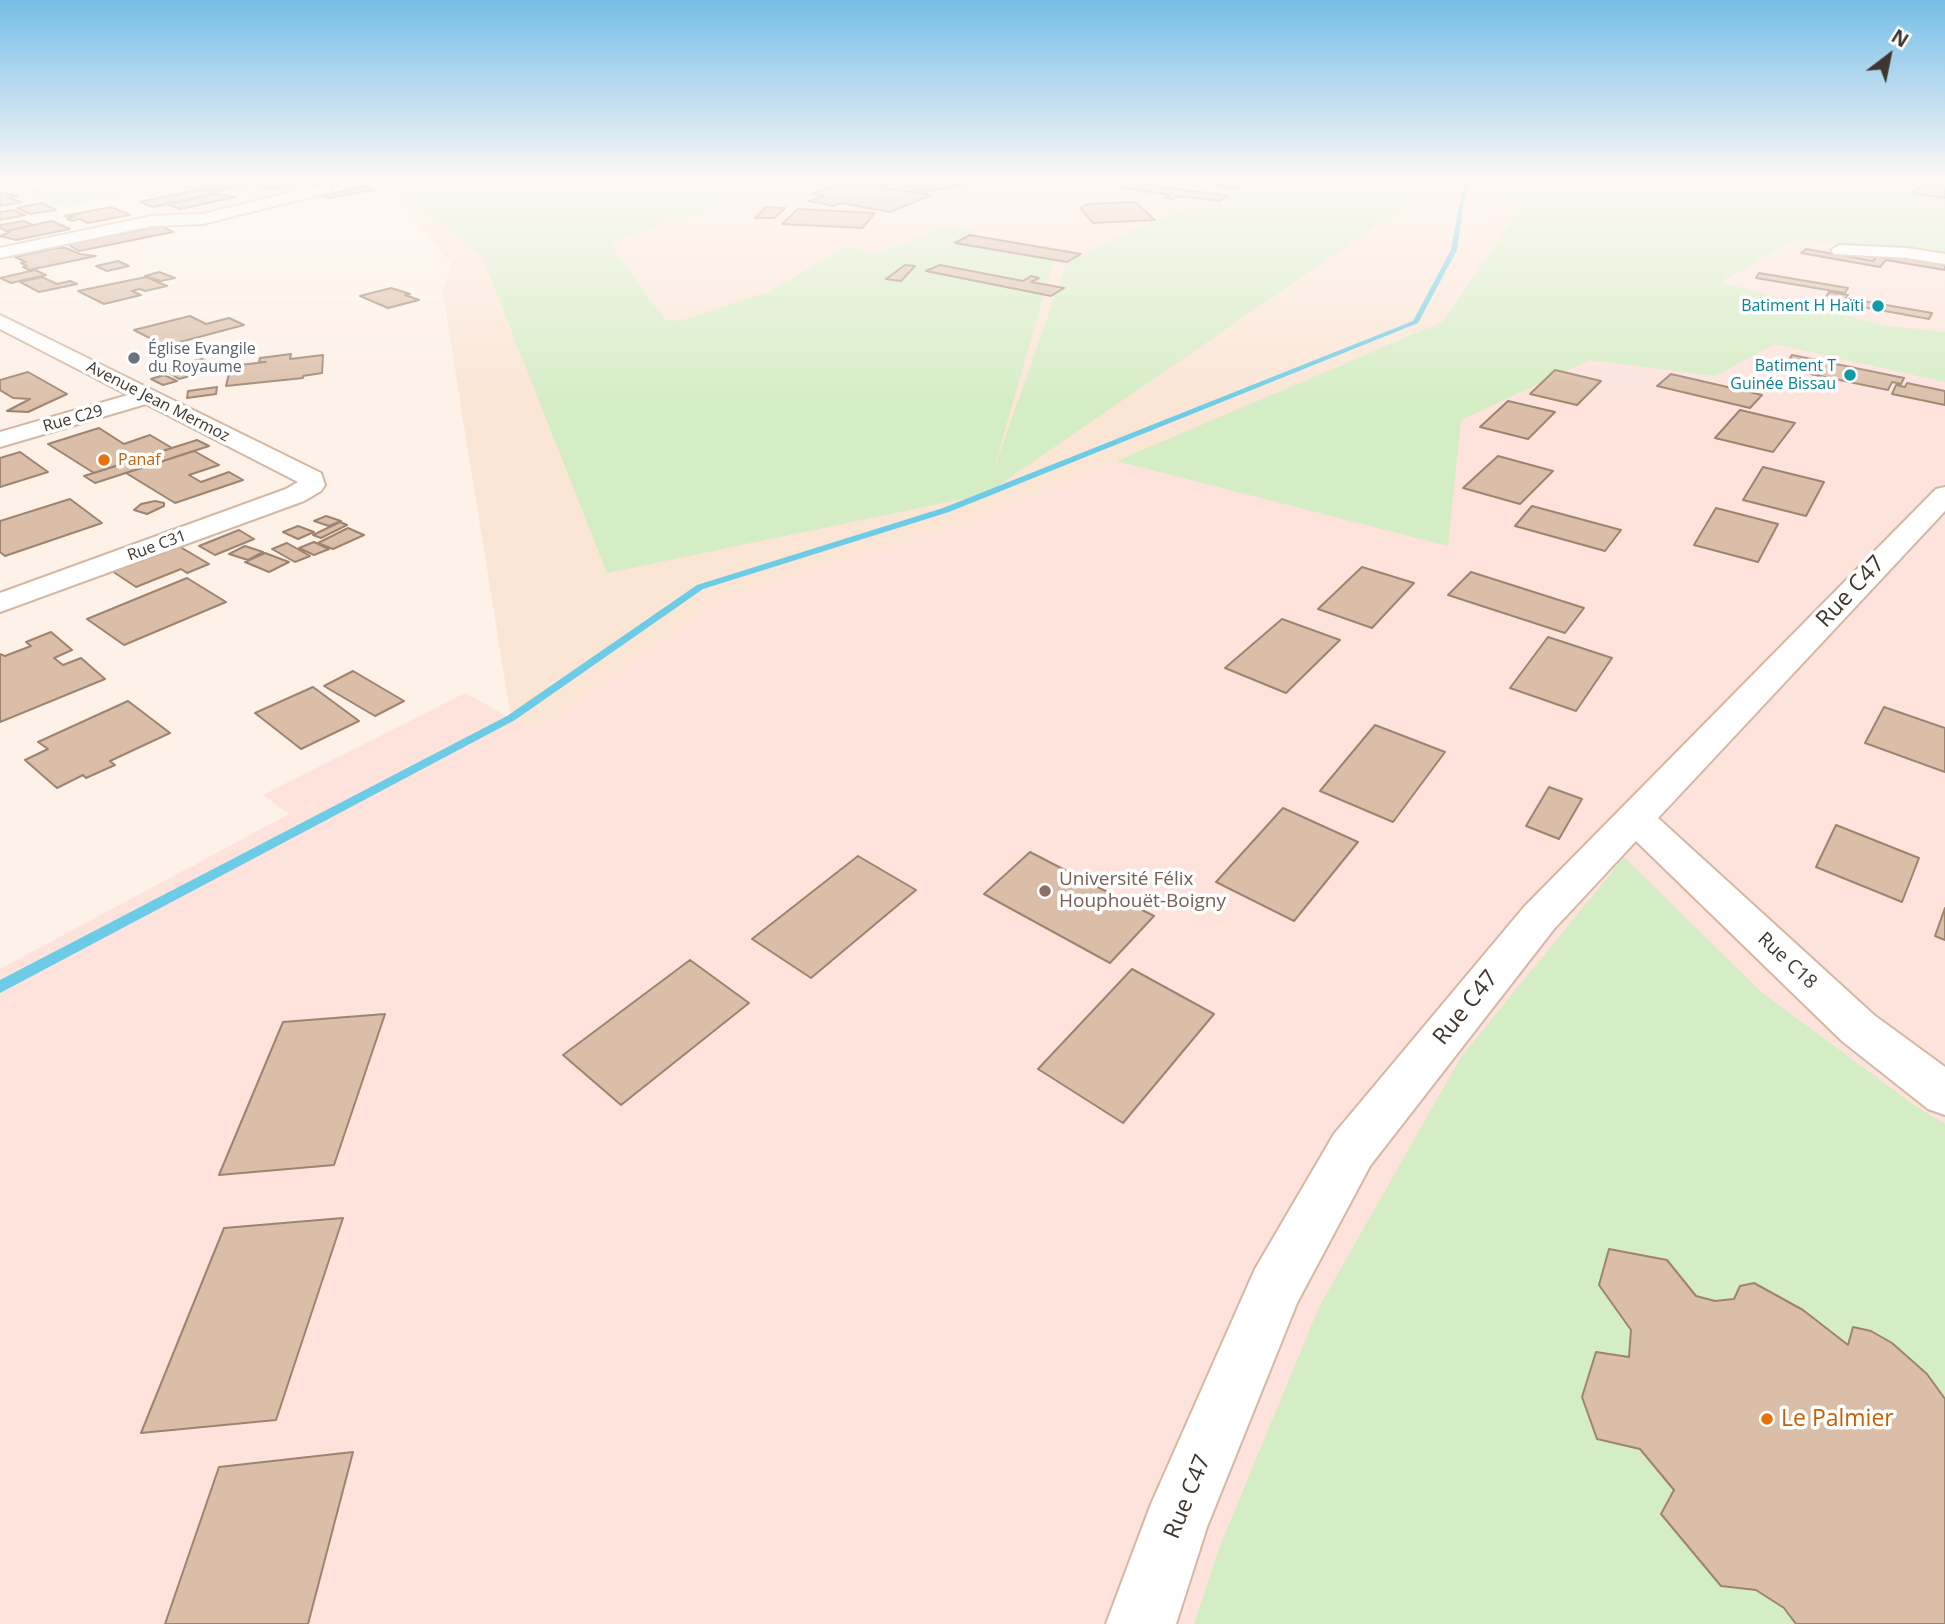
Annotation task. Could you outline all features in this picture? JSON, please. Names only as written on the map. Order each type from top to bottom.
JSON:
[{"type":"street","points":[[1925,256],[1945,259]]},
{"type":"street","name":"Avenue Jean Mermoz","points":[[4,327],[312,479],[312,485]]},
{"type":"street","name":"Rue C29","points":[[0,440],[146,397]]},
{"type":"street","name":"Rue C31","points":[[0,603],[295,495],[312,485]]},
{"type":"street","name":"Rue C47","points":[[1140,1624],[1174,1527],[1275,1288],[1352,1150],[1539,918],[1945,495]]},
{"type":"street","name":"Rue C18","points":[[1636,819],[1858,1028],[1945,1094]]},
{"type":"shaded area","points":[[445,256],[1478,256],[1438,329],[972,521],[725,597],[543,727],[511,718],[443,292],[451,263]]},
{"type":"shaded area","name":"Université Félix Houphouët-Boigny","points":[[1478,256],[1945,256],[1945,1624],[0,1624],[0,969],[289,814],[263,795],[465,693],[511,718],[543,727],[725,597],[972,521],[1438,329]]},
{"type":"green space","points":[[482,256],[618,256],[665,320],[680,321],[770,291],[829,256],[1030,256],[1054,260],[992,475],[1067,262],[1080,256],[1333,256],[986,494],[607,573]]},
{"type":"green space","points":[[1488,256],[1767,256],[1720,282],[1882,325],[1945,332],[1945,382],[1775,344],[1715,376],[1590,360],[1461,420],[1448,546],[1117,461],[1442,322]]},
{"type":"green space","points":[[1624,857],[1760,991],[1914,1105],[1945,1124],[1945,1624],[1194,1624],[1218,1551],[1319,1307],[1461,1057]]},
{"type":"building","points":[[96,256],[29,270],[21,263],[26,262],[15,257]]},
{"type":"building","points":[[1030,256],[1078,256],[1067,262]]},
{"type":"building","points":[[1817,256],[1844,256],[1873,261],[1876,258],[1870,256],[1894,256],[1945,265],[1945,270],[1886,260],[1880,267]]},
{"type":"building","points":[[118,261],[129,266],[107,271],[96,266]]},
{"type":"building","points":[[905,265],[915,266],[901,281],[886,279]]},
{"type":"building","points":[[940,265],[1023,281],[1031,276],[1039,278],[1031,282],[1064,288],[1051,296],[926,271]]},
{"type":"building","points":[[35,270],[46,275],[11,283],[0,278]]},
{"type":"building","points":[[159,272],[175,278],[161,281],[145,276]]},
{"type":"building","points":[[1759,273],[1848,288],[1845,293],[1756,278]]},
{"type":"building","points":[[42,277],[57,284],[70,281],[77,284],[39,292],[20,282]]},
{"type":"building","points":[[146,277],[167,286],[132,291],[141,295],[104,304],[78,291]]},
{"type":"building","points":[[391,288],[419,300],[388,308],[360,296]]},
{"type":"building","name":"Batiment H Haïti","points":[[1829,292],[1848,295],[1846,298],[1932,313],[1929,319],[1824,300]]},
{"type":"building","points":[[190,316],[206,324],[229,318],[244,325],[165,346],[134,330]]},
{"type":"building","points":[[291,354],[290,359],[323,355],[322,373],[303,378],[226,386],[231,366],[266,362],[259,362],[260,358]]},
{"type":"building","name":"Batiment T Guinée Bissau","points":[[1792,355],[1904,378],[1901,384],[1892,382],[1888,390],[1796,371],[1801,364],[1788,361]]},
{"type":"building","points":[[202,359],[219,368],[179,379],[163,369]]},
{"type":"building","points":[[1555,370],[1601,381],[1577,405],[1530,394]]},
{"type":"building","points":[[28,372],[67,394],[28,412],[7,411],[30,399],[13,398],[0,390],[0,380]]},
{"type":"building","points":[[1671,374],[1762,395],[1750,408],[1657,386]]},
{"type":"building","points":[[164,375],[177,381],[163,385],[151,379]]},
{"type":"building","points":[[1907,383],[1945,391],[1945,405],[1892,394],[1896,385],[1905,387]]},
{"type":"building","points":[[217,387],[216,394],[187,398],[188,391]]},
{"type":"building","points":[[1508,401],[1555,412],[1528,439],[1480,427]]},
{"type":"building","points":[[1740,410],[1795,423],[1773,452],[1715,438]]},
{"type":"building","name":"Panaf","points":[[99,428],[124,444],[150,435],[172,448],[94,473],[48,444]]},
{"type":"building","points":[[197,440],[209,446],[95,483],[84,476]]},
{"type":"building","points":[[194,451],[219,465],[189,475],[201,482],[229,472],[243,480],[175,503],[126,473]]},
{"type":"building","points":[[20,452],[48,472],[0,487],[0,458]]},
{"type":"building","points":[[1498,456],[1553,471],[1520,504],[1463,488]]},
{"type":"building","points":[[1763,467],[1824,482],[1806,516],[1743,500]]},
{"type":"building","points":[[70,499],[102,523],[5,556],[0,552],[0,521]]},
{"type":"building","points":[[155,501],[164,503],[164,506],[147,514],[134,510],[141,504]]},
{"type":"building","points":[[1532,506],[1621,530],[1605,551],[1515,526]]},
{"type":"building","points":[[1716,508],[1778,524],[1758,562],[1694,545]]},
{"type":"building","points":[[326,516],[341,521],[329,526],[314,521]]},
{"type":"building","points":[[340,522],[347,525],[321,538],[313,535]]},
{"type":"building","points":[[298,526],[314,532],[298,539],[283,532]]},
{"type":"building","points":[[348,528],[364,535],[333,549],[318,543]]},
{"type":"building","points":[[239,530],[254,539],[215,555],[199,546]]},
{"type":"building","points":[[314,542],[329,549],[314,555],[299,548]]},
{"type":"building","points":[[287,543],[310,556],[295,562],[272,549]]},
{"type":"building","points":[[177,545],[209,564],[187,573],[181,569],[136,587],[112,571]]},
{"type":"building","points":[[245,546],[263,552],[248,560],[229,554]]},
{"type":"building","points":[[265,553],[289,562],[269,572],[245,562]]},
{"type":"building","points":[[1362,567],[1414,583],[1372,628],[1318,609]]},
{"type":"building","points":[[1471,572],[1584,608],[1565,633],[1448,595]]},
{"type":"building","points":[[187,578],[226,602],[124,645],[87,619]]},
{"type":"building","points":[[1282,619],[1340,640],[1286,693],[1225,668]]},
{"type":"building","points":[[51,632],[72,650],[54,658],[63,665],[81,658],[105,679],[0,722],[0,654],[5,656],[31,646],[26,642]]},
{"type":"building","points":[[1548,637],[1612,658],[1576,711],[1510,688]]},
{"type":"building","points":[[353,671],[404,701],[375,716],[324,686]]},
{"type":"building","points":[[313,687],[359,721],[301,749],[255,713]]},
{"type":"building","points":[[128,701],[170,733],[110,761],[115,765],[86,778],[83,775],[57,788],[25,760],[48,749],[38,742]]},
{"type":"building","points":[[1884,707],[1945,728],[1945,772],[1865,743]]},
{"type":"building","points":[[1375,725],[1445,752],[1393,822],[1320,791]]},
{"type":"building","points":[[1549,787],[1582,799],[1559,839],[1526,826]]},
{"type":"building","points":[[1283,808],[1358,842],[1294,921],[1216,882]]},
{"type":"building","points":[[1836,825],[1919,858],[1902,902],[1816,867]]},
{"type":"building","points":[[1030,852],[1154,916],[1110,963],[984,894]]},
{"type":"building","points":[[858,856],[916,890],[811,978],[752,939]]},
{"type":"building","points":[[1945,908],[1945,940],[1935,936]]},
{"type":"building","points":[[690,960],[749,1003],[621,1105],[563,1055]]},
{"type":"building","points":[[1132,969],[1214,1014],[1123,1123],[1038,1069]]},
{"type":"building","points":[[385,1014],[334,1165],[219,1175],[283,1022]]},
{"type":"building","points":[[343,1218],[276,1420],[141,1433],[224,1228]]},
{"type":"building","name":"Le Palmier","points":[[1609,1249],[1667,1260],[1696,1296],[1715,1301],[1734,1299],[1740,1286],[1754,1283],[1803,1310],[1848,1345],[1853,1327],[1871,1331],[1892,1343],[1927,1374],[1945,1399],[1945,1624],[1796,1624],[1784,1608],[1756,1590],[1721,1586],[1661,1514],[1674,1490],[1640,1449],[1597,1439],[1582,1397],[1596,1352],[1629,1357],[1631,1330],[1599,1285]]},
{"type":"building","points":[[353,1452],[308,1624],[165,1624],[219,1467]]},
{"type":"waterway","points":[[0,987],[511,718],[700,587],[946,510],[1416,322],[1451,256]]},
{"type":"place","name":"Batiment H Haïti","points":[[1878,306]]},
{"type":"place","name":"Église Evangile du Royaume","points":[[134,358]]},
{"type":"place","name":"Batiment T Guinée Bissau","points":[[1850,375]]},
{"type":"place","name":"Panaf","points":[[104,460]]},
{"type":"place","name":"Université Félix Houphouët-Boigny","points":[[1045,891]]},
{"type":"place","name":"Le Palmier","points":[[1767,1419]]}]
